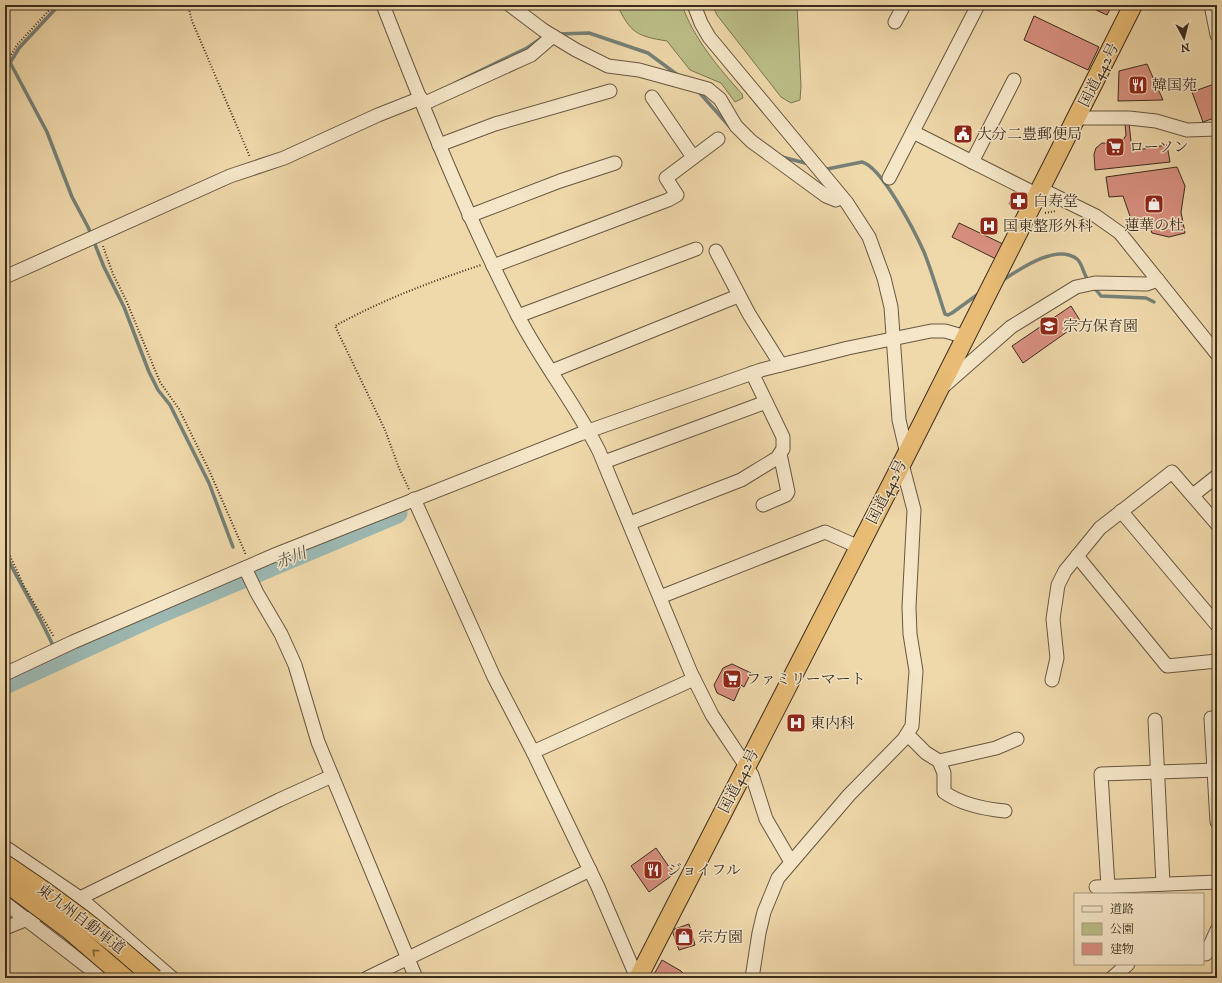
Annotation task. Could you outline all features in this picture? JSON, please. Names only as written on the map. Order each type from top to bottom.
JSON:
[{"type":"highway","name":"国道442号","points":[[638,978],[940,389],[1134,5]]},
{"type":"highway","name":"東九州自動車道","points":[[5,864],[53,897],[123,950],[154,978]]},
{"type":"highway","name":"東九州自動車道","points":[[5,882],[68,929],[124,978]]},
{"type":"street","points":[[383,5],[469,216],[518,316],[589,431],[630,523],[694,679],[712,715],[747,766],[766,819],[791,862]]},
{"type":"street","points":[[510,5],[532,23],[576,50],[608,66],[639,70],[708,89],[720,99],[736,126],[751,141],[826,196],[836,200],[841,196]]},
{"type":"street","points":[[694,5],[701,23],[713,42],[841,196],[861,222],[873,246],[889,296],[894,339],[899,420],[914,515],[910,607],[910,634],[915,662],[914,717],[912,726],[908,734],[854,790],[791,862],[774,887],[764,912],[752,978]]},
{"type":"street","points":[[895,22],[904,5]]},
{"type":"street","points":[[889,178],[978,5]]},
{"type":"street","points":[[1211,5],[1217,34]]},
{"type":"street","points":[[5,277],[230,176],[284,158],[378,115],[422,101],[530,55],[554,36]]},
{"type":"street","points":[[972,162],[1014,80]]},
{"type":"street","points":[[439,145],[517,117],[610,91]]},
{"type":"street","points":[[652,97],[693,157]]},
{"type":"street","points":[[1077,118],[1129,118],[1156,121],[1187,130],[1217,129]]},
{"type":"street","points":[[914,132],[972,162],[1040,192],[1084,209],[1113,226],[1127,241],[1217,354]]},
{"type":"street","points":[[492,263],[668,200],[677,195],[666,178],[718,139]]},
{"type":"street","points":[[469,216],[560,181],[615,163]]},
{"type":"street","points":[[518,316],[696,249]]},
{"type":"street","points":[[716,251],[738,296],[781,365]]},
{"type":"street","points":[[940,389],[1011,327],[1076,287],[1095,283],[1147,284],[1158,280]]},
{"type":"street","points":[[552,372],[738,296]]},
{"type":"street","points":[[5,674],[248,566],[414,499],[589,431],[752,373],[894,339],[938,331],[966,337]]},
{"type":"street","points":[[630,523],[742,480],[777,458],[783,449],[783,437],[752,373]]},
{"type":"street","points":[[604,462],[766,402]]},
{"type":"street","points":[[763,505],[786,495],[788,492],[780,454]]},
{"type":"street","points":[[1052,680],[1057,658],[1053,619],[1058,585],[1065,571],[1095,533],[1172,472],[1217,524]]},
{"type":"street","points":[[1193,495],[1217,476]]},
{"type":"street","points":[[414,499],[494,677],[533,752],[590,870],[638,978]]},
{"type":"street","points":[[1121,511],[1217,625]]},
{"type":"street","points":[[660,597],[825,532],[859,547]]},
{"type":"street","points":[[1077,556],[1167,666],[1217,661]]},
{"type":"street","points":[[248,566],[257,593],[281,634],[295,665],[318,742],[416,978]]},
{"type":"street","points":[[533,752],[694,679]]},
{"type":"street","points":[[1211,718],[1216,770],[1217,822]]},
{"type":"street","points":[[1156,720],[1163,884]]},
{"type":"street","points":[[908,734],[926,753],[939,761],[944,773],[944,792],[953,799],[983,809],[1005,811]]},
{"type":"street","points":[[939,761],[996,748],[1016,739]]},
{"type":"street","points":[[1216,770],[1101,774],[1102,887],[1217,882]]},
{"type":"street","points":[[5,928],[80,898],[279,800],[332,776]]},
{"type":"street","points":[[5,847],[80,898],[172,978]]},
{"type":"street","points":[[367,978],[521,902],[590,870]]},
{"type":"street","points":[[5,903],[102,978]]},
{"type":"street","points":[[1209,954],[1217,930]]},
{"type":"street","points":[[1112,978],[1127,965]]},
{"type":"path","points":[[5,65],[17,45],[54,5]]},
{"type":"path","points":[[188,5],[190,18],[255,167]]},
{"type":"path","points":[[5,44],[11,55]]},
{"type":"path","points":[[99,235],[113,274],[126,300],[160,382],[179,409],[209,470],[248,566]]},
{"type":"path","points":[[414,499],[399,468],[385,430],[335,326],[374,305],[418,286],[492,263]]},
{"type":"path","points":[[5,545],[24,586],[61,648]]},
{"type":"green space","points":[[617,5],[682,5],[700,41],[742,94],[743,98],[735,102],[721,83],[690,70],[667,41],[641,35],[636,32],[626,22]]},
{"type":"green space","points":[[712,5],[797,5],[801,86],[800,100],[791,103],[781,97],[717,15]]},
{"type":"building","points":[[1085,5],[1112,5],[1107,15]]},
{"type":"building","points":[[1034,16],[1099,47],[1088,70],[1024,40]]},
{"type":"building","name":"韓国苑","points":[[1147,64],[1163,100],[1118,101],[1119,71]]},
{"type":"building","points":[[1217,83],[1217,117],[1203,122],[1192,92]]},
{"type":"building","name":"ローソン","points":[[1129,123],[1132,151],[1167,145],[1170,162],[1095,170],[1094,154],[1096,148],[1102,143],[1121,144],[1126,135],[1125,124]]},
{"type":"building","name":"蓮華の杜","points":[[1177,167],[1185,186],[1181,212],[1185,233],[1169,237],[1152,233],[1150,227],[1141,227],[1138,220],[1131,219],[1123,196],[1109,197],[1106,177]]},
{"type":"building","name":"白寿堂","points":[[1015,191],[1026,197],[1020,209],[1009,204]]},
{"type":"building","name":"国東整形外科","points":[[959,223],[1003,244],[996,259],[952,237]]},
{"type":"building","name":"宗方保育園","points":[[1071,306],[1081,322],[1023,363],[1012,346]]},
{"type":"building","name":"ファミリーマート","points":[[732,664],[751,673],[744,687],[741,685],[734,701],[717,693],[714,685],[723,668]]},
{"type":"building","name":"ジョイフル","points":[[656,848],[674,874],[649,892],[631,866]]},
{"type":"building","name":"宗方園","points":[[689,924],[695,945],[679,950],[672,930]]},
{"type":"building","points":[[662,960],[681,971],[684,975],[683,978],[652,978]]},
{"type":"waterway","points":[[5,71],[19,48],[59,5]]},
{"type":"waterway","points":[[557,34],[589,33],[648,53],[679,76]]},
{"type":"waterway","points":[[455,83],[527,48],[543,37]]},
{"type":"waterway","points":[[5,53],[47,132],[72,197],[88,227],[104,267],[124,307],[149,372],[158,390],[170,405],[209,483],[233,547]]},
{"type":"waterway","points":[[698,91],[730,127]]},
{"type":"waterway","points":[[782,157],[809,164]]},
{"type":"waterway","points":[[822,168],[827,169],[862,162],[870,166],[879,175],[897,201],[920,243],[930,267],[945,314],[948,315],[952,313],[981,292]]},
{"type":"waterway","points":[[1003,280],[1039,259],[1059,254],[1069,255],[1077,259],[1089,281]]},
{"type":"waterway","points":[[1093,286],[1101,296],[1146,298],[1154,302]]},
{"type":"waterway","name":"赤川","points":[[5,684],[162,612],[397,513]]},
{"type":"waterway","points":[[5,553],[43,624],[54,648]]},
{"type":"place","name":"韓国苑","points":[[1138,85]]},
{"type":"place","name":"大分二豊郵便局","points":[[963,134]]},
{"type":"place","name":"ローソン","points":[[1115,147]]},
{"type":"place","name":"白寿堂","points":[[1019,201]]},
{"type":"place","name":"蓮華の杜","points":[[1154,204]]},
{"type":"place","name":"国東整形外科","points":[[989,226]]},
{"type":"place","name":"宗方保育園","points":[[1049,326]]},
{"type":"place","name":"ファミリーマート","points":[[732,679]]},
{"type":"place","name":"東内科","points":[[796,723]]},
{"type":"place","name":"ジョイフル","points":[[653,870]]},
{"type":"place","name":"宗方園","points":[[684,937]]}]
